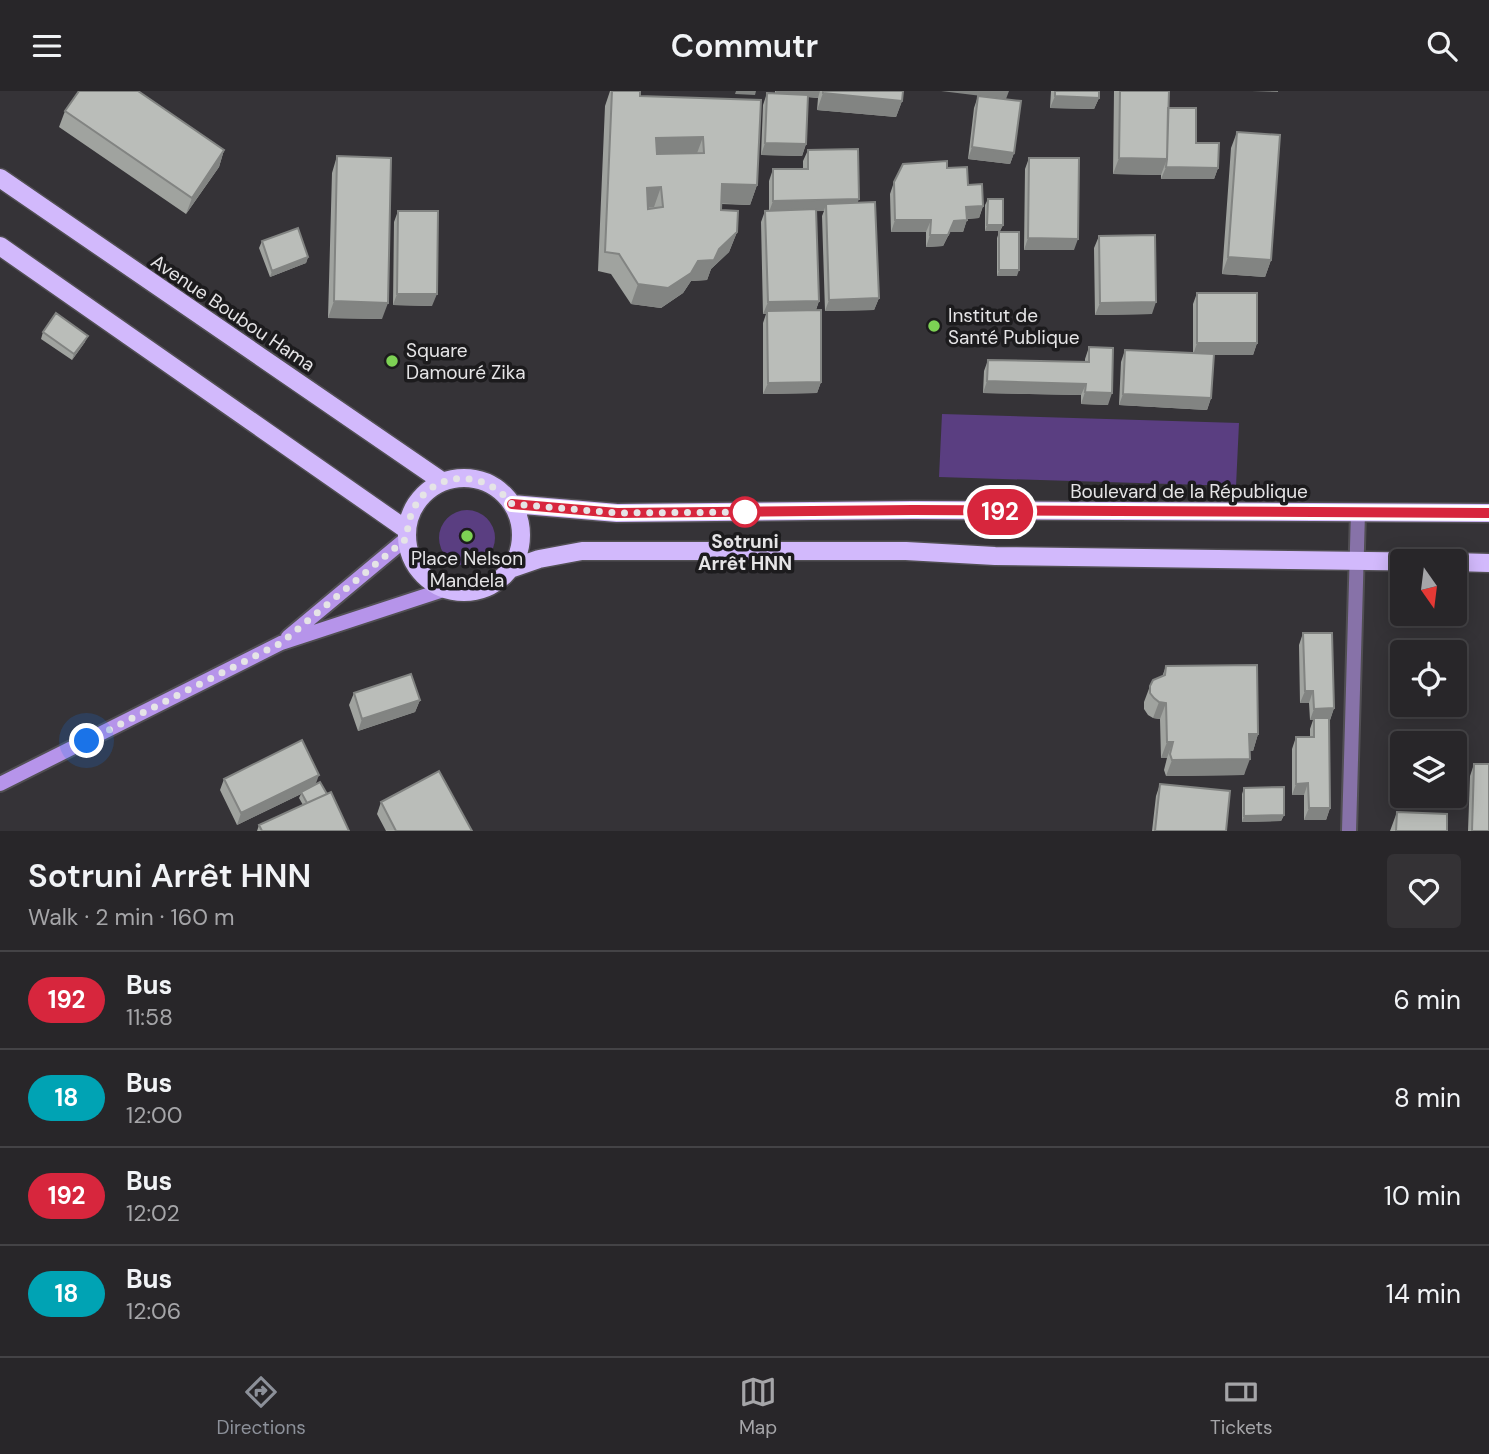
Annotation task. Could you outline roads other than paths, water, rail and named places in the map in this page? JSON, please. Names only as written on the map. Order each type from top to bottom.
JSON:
[{"type":"main road","name":"Avenue Boubou Hama","points":[[0,178],[443,482]]},
{"type":"main road","points":[[0,246],[407,534]]},
{"type":"main road","points":[[458,478],[482,481],[503,492],[512,504],[519,516],[521,544],[510,569],[497,582],[481,589],[463,592],[446,589],[431,582],[418,570],[410,555],[407,534],[410,514],[429,489],[458,478]]},
{"type":"main road","name":"Boulevard de la République","points":[[512,504],[617,513],[913,510],[1489,513]]},
{"type":"main road","points":[[510,569],[539,559],[582,551],[906,551],[995,556],[1390,561]]},
{"type":"main road","points":[[1467,562],[1489,563]]},
{"type":"street","points":[[1349,831],[1358,512]]},
{"type":"street","points":[[281,643],[407,534]]},
{"type":"street","points":[[0,784],[281,643],[446,589]]},
{"type":"place","name":"Institut de Santé Publique","points":[[934,326]]},
{"type":"place","name":"Square Damouré Zika","points":[[392,361]]},
{"type":"place","name":"Sotruni Arrêt HNN","points":[[745,512]]},
{"type":"place","name":"Place Nelson Mandela","points":[[467,536]]}]
